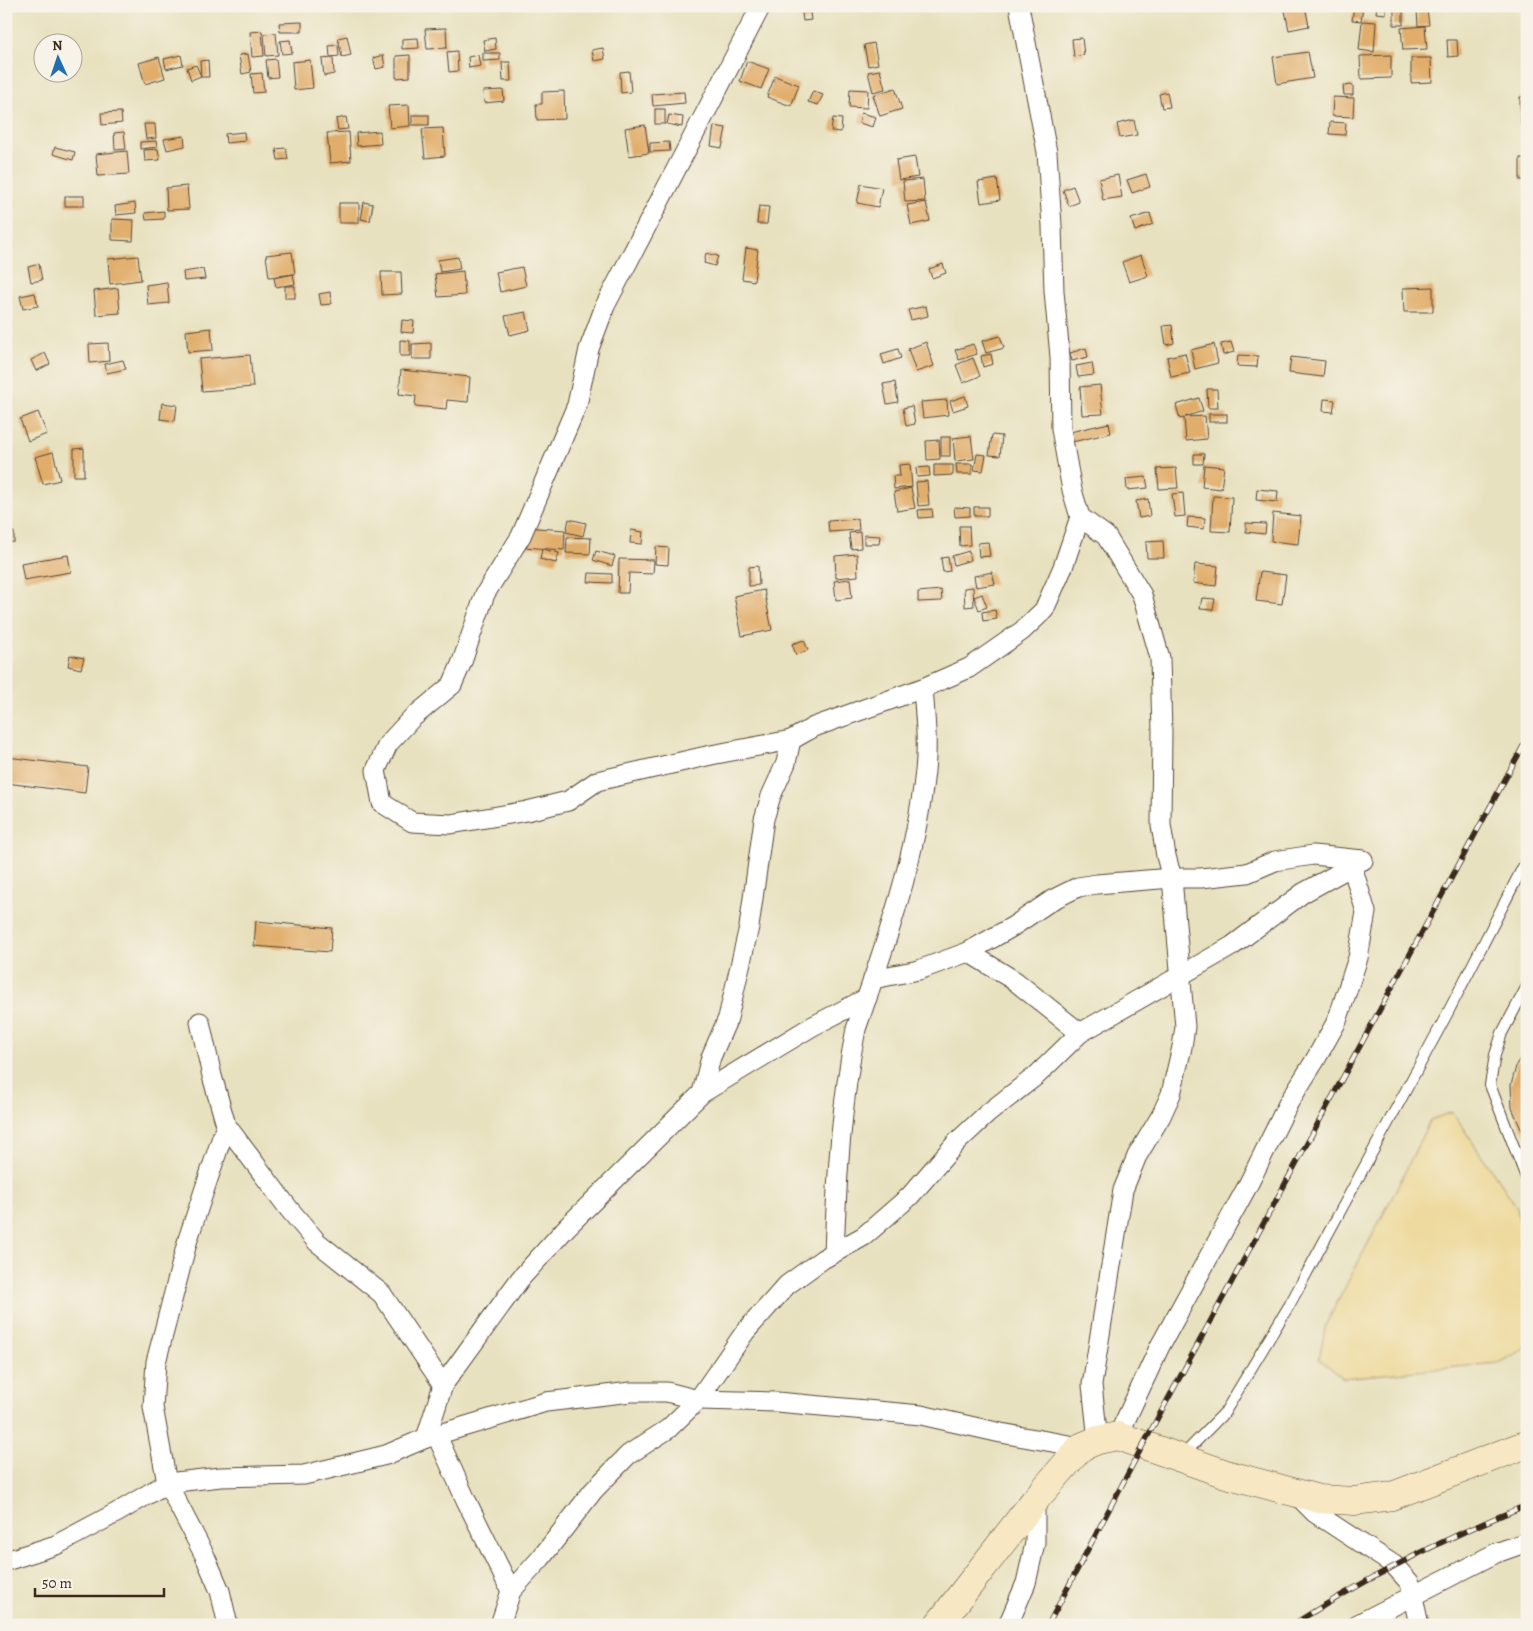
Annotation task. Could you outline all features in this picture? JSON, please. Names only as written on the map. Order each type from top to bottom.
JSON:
[{"type":"street","points":[[761,6],[605,306],[589,349],[577,405],[522,536],[485,594],[462,662],[452,685],[411,719],[388,744],[376,770],[382,804],[412,822],[451,824],[527,811],[568,801],[597,781],[711,755],[791,740],[814,727],[923,688],[969,668],[1022,631],[1044,610],[1063,567],[1080,517],[1072,490],[1061,428],[1060,357],[1054,291],[1047,152],[1019,6]]},
{"type":"street","points":[[1080,517],[1106,536],[1142,595],[1160,658],[1162,732],[1161,825],[1172,878],[1184,1027],[1182,1047],[1171,1094],[1161,1116],[1137,1156],[1123,1190],[1092,1385],[1099,1441]]},
{"type":"street","points":[[834,1253],[837,1171],[845,1088],[856,1029],[895,913],[918,825],[926,770],[923,688]]},
{"type":"street","points":[[702,1093],[711,1057],[728,1018],[749,927],[764,819],[771,796],[786,763],[791,740]]},
{"type":"street","points":[[500,1625],[510,1591],[540,1558],[593,1491],[628,1455],[668,1429],[698,1400],[745,1332],[787,1285],[834,1253],[864,1236],[910,1196],[963,1137],[987,1114],[1037,1075],[1080,1034],[1232,946],[1303,893],[1363,860],[1313,855],[1275,861],[1247,873],[1078,887],[1052,900],[1012,927],[968,952],[919,970],[873,979]]},
{"type":"street","points":[[938,1625],[1035,1500],[1099,1441],[1160,1346],[1238,1204],[1289,1102],[1337,1021],[1358,958],[1366,912],[1352,866]]},
{"type":"street","points":[[968,952],[1015,981],[1080,1034]]},
{"type":"street","points":[[510,1591],[466,1500],[432,1437],[443,1385],[520,1279],[567,1227],[702,1093],[811,1027],[867,998]]},
{"type":"street","points":[[200,1022],[212,1076],[226,1125],[289,1209],[318,1242],[382,1294],[443,1385]]},
{"type":"street","points":[[226,1125],[188,1239],[156,1362],[153,1407],[167,1484],[206,1556],[220,1591],[228,1625]]},
{"type":"street","points":[[6,1562],[56,1545],[167,1484],[221,1477],[304,1475],[386,1456],[432,1437],[546,1402],[631,1392],[667,1392],[698,1400],[778,1402],[921,1415],[1001,1433],[1099,1441],[1179,1458],[1226,1474],[1319,1498],[1354,1502],[1392,1496],[1527,1444]]},
{"type":"street","points":[[1294,1492],[1315,1513],[1394,1565],[1410,1583],[1419,1625]]},
{"type":"street","points":[[1008,1625],[1026,1583],[1035,1543],[1035,1500]]},
{"type":"street","points":[[1356,1625],[1496,1553],[1527,1542]]},
{"type":"lane","points":[[1179,1458],[1225,1412],[1290,1304],[1445,1018],[1527,859]]},
{"type":"lane","points":[[1527,986],[1502,1033],[1494,1055],[1490,1085],[1527,1180]]},
{"type":"sand","points":[[1452,1112],[1517,1207],[1527,1265],[1527,1348],[1498,1363],[1343,1378],[1319,1359],[1326,1324],[1430,1120]]},
{"type":"building","points":[[801,6],[809,6],[811,20],[803,21]]},
{"type":"building","points":[[847,6],[865,6],[865,7],[848,10]]},
{"type":"building","points":[[1284,6],[1305,6],[1309,26],[1289,30]]},
{"type":"building","points":[[1354,6],[1363,6],[1361,21],[1352,20]]},
{"type":"building","points":[[1377,6],[1386,6],[1386,14],[1376,13]]},
{"type":"building","points":[[1427,9],[1429,25],[1418,26],[1417,10]]},
{"type":"building","points":[[1394,10],[1403,10],[1403,25],[1394,25]]},
{"type":"building","points":[[1362,21],[1376,22],[1374,52],[1359,50]]},
{"type":"building","points":[[302,22],[302,32],[280,32],[279,23]]},
{"type":"building","points":[[1425,26],[1427,49],[1403,50],[1401,28]]},
{"type":"building","points":[[446,28],[447,48],[427,49],[425,29]]},
{"type":"building","points":[[262,31],[264,56],[252,57],[250,32]]},
{"type":"building","points":[[276,33],[278,55],[266,56],[264,34]]},
{"type":"building","points":[[347,36],[351,55],[342,57],[338,38]]},
{"type":"building","points":[[418,38],[419,48],[402,49],[402,39]]},
{"type":"building","points":[[495,38],[496,49],[485,51],[483,40]]},
{"type":"building","points":[[1082,38],[1084,55],[1074,57],[1072,39]]},
{"type":"building","points":[[290,40],[292,53],[282,54],[280,41]]},
{"type":"building","points":[[1447,40],[1457,40],[1458,56],[1448,57]]},
{"type":"building","points":[[874,43],[878,64],[868,66],[864,45]]},
{"type":"building","points":[[338,45],[339,56],[330,57],[329,46]]},
{"type":"building","points":[[603,48],[605,59],[594,61],[592,50]]},
{"type":"building","points":[[457,51],[458,71],[449,72],[447,52]]},
{"type":"building","points":[[1308,52],[1313,78],[1277,84],[1273,57]]},
{"type":"building","points":[[483,53],[500,53],[500,60],[483,61]]},
{"type":"building","points":[[248,54],[251,72],[242,74],[239,55]]},
{"type":"building","points":[[181,55],[183,65],[166,69],[164,59]]},
{"type":"building","points":[[383,55],[385,67],[376,69],[373,58]]},
{"type":"building","points":[[410,55],[410,77],[396,78],[396,56]]},
{"type":"building","points":[[478,55],[480,66],[469,68],[468,57]]},
{"type":"building","points":[[1391,55],[1391,78],[1361,79],[1360,56]]},
{"type":"building","points":[[159,57],[165,78],[145,84],[139,63]]},
{"type":"building","points":[[333,58],[334,74],[324,76],[322,59]]},
{"type":"building","points":[[1411,58],[1431,58],[1432,82],[1411,83]]},
{"type":"building","points":[[276,59],[278,77],[268,78],[266,60]]},
{"type":"building","points":[[208,60],[209,77],[201,77],[200,61]]},
{"type":"building","points":[[310,60],[313,88],[294,90],[292,62]]},
{"type":"building","points":[[747,61],[769,69],[761,89],[740,81]]},
{"type":"building","points":[[502,62],[510,62],[511,81],[503,81]]},
{"type":"building","points":[[6,64],[9,65],[8,80],[6,80]]},
{"type":"building","points":[[196,65],[201,76],[191,80],[187,68]]},
{"type":"building","points":[[880,70],[885,89],[873,92],[868,72]]},
{"type":"building","points":[[629,71],[631,92],[621,93],[620,72]]},
{"type":"building","points":[[262,73],[264,92],[253,93],[251,74]]},
{"type":"building","points":[[775,76],[799,85],[791,106],[767,97]]},
{"type":"building","points":[[1353,85],[1353,95],[1344,95],[1343,86]]},
{"type":"building","points":[[895,88],[902,109],[880,116],[873,95]]},
{"type":"building","points":[[850,89],[868,90],[867,108],[849,107]]},
{"type":"building","points":[[503,90],[504,101],[484,103],[483,91]]},
{"type":"building","points":[[564,91],[565,119],[537,120],[536,104],[542,104],[542,92]]},
{"type":"building","points":[[813,91],[823,95],[818,105],[808,102]]},
{"type":"building","points":[[684,92],[685,103],[653,106],[652,94]]},
{"type":"building","points":[[1167,92],[1170,107],[1162,108],[1159,94]]},
{"type":"building","points":[[1333,97],[1354,98],[1353,117],[1332,116]]},
{"type":"building","points":[[1520,97],[1527,97],[1527,125],[1521,126]]},
{"type":"building","points":[[409,105],[410,126],[390,128],[388,106]]},
{"type":"building","points":[[655,109],[665,109],[665,124],[655,124]]},
{"type":"building","points":[[121,112],[122,123],[102,125],[101,113]]},
{"type":"building","points":[[861,113],[876,117],[873,127],[859,123]]},
{"type":"building","points":[[412,115],[429,115],[429,125],[412,125]]},
{"type":"building","points":[[669,115],[683,117],[682,127],[667,124]]},
{"type":"building","points":[[346,117],[348,129],[338,130],[336,119]]},
{"type":"building","points":[[833,118],[842,119],[841,132],[831,131]]},
{"type":"building","points":[[1134,120],[1137,135],[1120,138],[1117,124]]},
{"type":"building","points":[[1330,122],[1346,123],[1345,135],[1329,134]]},
{"type":"building","points":[[144,124],[155,124],[156,138],[146,139]]},
{"type":"building","points":[[645,125],[649,153],[629,156],[625,128]]},
{"type":"building","points":[[714,126],[726,128],[722,148],[711,146]]},
{"type":"building","points":[[443,128],[445,156],[425,158],[422,129]]},
{"type":"building","points":[[380,131],[381,144],[357,146],[356,133]]},
{"type":"building","points":[[124,132],[126,149],[115,150],[114,133]]},
{"type":"building","points":[[244,132],[245,141],[226,143],[225,134]]},
{"type":"building","points":[[349,132],[351,161],[330,163],[327,133]]},
{"type":"building","points":[[184,136],[185,146],[167,150],[164,139]]},
{"type":"building","points":[[156,141],[157,147],[140,149],[140,142]]},
{"type":"building","points":[[669,142],[670,151],[650,152],[650,143]]},
{"type":"building","points":[[55,147],[75,152],[73,160],[53,154]]},
{"type":"building","points":[[286,148],[288,159],[278,160],[276,149]]},
{"type":"building","points":[[158,149],[160,160],[145,161],[144,150]]},
{"type":"building","points":[[127,151],[129,174],[98,176],[96,154]]},
{"type":"building","points":[[915,157],[918,177],[899,180],[896,160]]},
{"type":"building","points":[[1520,158],[1527,158],[1527,180],[1520,180]]},
{"type":"building","points":[[1146,174],[1150,187],[1132,193],[1127,180]]},
{"type":"building","points":[[1118,175],[1122,197],[1103,200],[1099,179]]},
{"type":"building","points":[[923,179],[925,201],[905,202],[903,181]]},
{"type":"building","points":[[997,179],[1000,200],[981,203],[978,182]]},
{"type":"building","points":[[861,184],[882,188],[878,207],[857,203]]},
{"type":"building","points":[[187,186],[189,209],[167,210],[166,188]]},
{"type":"building","points":[[1073,186],[1079,202],[1069,206],[1063,190]]},
{"type":"building","points":[[65,196],[84,196],[84,206],[65,206]]},
{"type":"building","points":[[364,202],[373,204],[370,221],[361,219]]},
{"type":"building","points":[[926,202],[930,221],[911,225],[907,205]]},
{"type":"building","points":[[135,203],[136,213],[116,215],[115,206]]},
{"type":"building","points":[[339,203],[359,203],[359,223],[339,223]]},
{"type":"building","points":[[759,206],[769,207],[767,224],[757,224]]},
{"type":"building","points":[[164,211],[164,219],[146,220],[145,213]]},
{"type":"building","points":[[1150,213],[1153,224],[1135,231],[1131,219]]},
{"type":"building","points":[[112,219],[134,220],[133,241],[112,240]]},
{"type":"building","points":[[746,248],[758,250],[754,281],[742,279]]},
{"type":"building","points":[[292,252],[295,274],[269,277],[266,255]]},
{"type":"building","points":[[706,253],[718,256],[715,266],[704,263]]},
{"type":"building","points":[[1141,255],[1148,276],[1129,282],[1122,262]]},
{"type":"building","points":[[138,256],[141,280],[110,284],[108,259]]},
{"type":"building","points":[[458,257],[460,269],[440,272],[438,260]]},
{"type":"building","points":[[39,264],[42,280],[31,282],[28,267]]},
{"type":"building","points":[[943,264],[946,273],[932,278],[929,269]]},
{"type":"building","points":[[522,267],[526,286],[500,292],[496,272]]},
{"type":"building","points":[[203,269],[205,279],[184,281],[183,272]]},
{"type":"building","points":[[463,271],[465,295],[438,297],[435,274]]},
{"type":"building","points":[[381,272],[401,272],[402,294],[382,295]]},
{"type":"building","points":[[293,274],[295,284],[276,287],[274,278]]},
{"type":"building","points":[[167,282],[169,303],[148,305],[146,285]]},
{"type":"building","points":[[285,286],[295,286],[295,298],[285,298]]},
{"type":"building","points":[[1433,287],[1433,312],[1404,312],[1403,288]]},
{"type":"building","points":[[118,288],[120,313],[96,315],[94,291]]},
{"type":"building","points":[[330,292],[331,304],[321,305],[319,294]]},
{"type":"building","points":[[35,293],[38,306],[23,309],[20,296]]},
{"type":"building","points":[[926,306],[928,316],[911,320],[908,310]]},
{"type":"building","points":[[526,312],[530,330],[510,335],[505,316]]},
{"type":"building","points":[[402,320],[414,321],[413,333],[401,332]]},
{"type":"building","points":[[1172,325],[1174,343],[1166,345],[1163,326]]},
{"type":"building","points":[[211,328],[213,350],[188,352],[186,331]]},
{"type":"building","points":[[1000,336],[1004,348],[986,353],[982,341]]},
{"type":"building","points":[[400,340],[410,341],[410,356],[400,356]]},
{"type":"building","points":[[926,342],[934,366],[916,372],[908,349]]},
{"type":"building","points":[[1231,342],[1234,352],[1223,355],[1221,344]]},
{"type":"building","points":[[108,343],[109,361],[90,363],[89,344]]},
{"type":"building","points":[[431,343],[431,359],[412,359],[412,344]]},
{"type":"building","points":[[973,344],[977,354],[959,360],[955,350]]},
{"type":"building","points":[[1214,344],[1218,363],[1195,369],[1191,350]]},
{"type":"building","points":[[1086,348],[1088,357],[1072,361],[1070,353]]},
{"type":"building","points":[[898,349],[901,358],[884,364],[881,354]]},
{"type":"building","points":[[45,353],[50,364],[36,371],[31,360]]},
{"type":"building","points":[[1185,353],[1190,373],[1171,377],[1167,357]]},
{"type":"building","points":[[991,354],[993,364],[983,367],[981,356]]},
{"type":"building","points":[[250,355],[253,387],[202,391],[199,359]]},
{"type":"building","points":[[1238,355],[1258,356],[1257,367],[1237,366]]},
{"type":"building","points":[[1291,357],[1325,361],[1323,377],[1289,373]]},
{"type":"building","points":[[973,358],[980,376],[963,383],[956,365]]},
{"type":"building","points":[[123,360],[126,369],[107,373],[105,364]]},
{"type":"building","points":[[1092,363],[1094,375],[1078,377],[1076,366]]},
{"type":"building","points":[[6,365],[11,373],[6,376]]},
{"type":"building","points":[[401,370],[470,377],[468,402],[447,400],[446,409],[415,406],[416,396],[399,394]]},
{"type":"building","points":[[895,382],[898,402],[887,404],[883,384]]},
{"type":"building","points":[[1100,385],[1103,414],[1082,415],[1080,387]]},
{"type":"building","points":[[1207,389],[1217,389],[1218,408],[1208,408]]},
{"type":"building","points":[[965,396],[968,406],[953,411],[950,401]]},
{"type":"building","points":[[1199,398],[1203,411],[1185,417],[1205,416],[1207,439],[1186,441],[1184,418],[1180,419],[1176,405]]},
{"type":"building","points":[[1324,399],[1335,400],[1333,412],[1323,411]]},
{"type":"building","points":[[947,400],[948,415],[923,418],[921,402]]},
{"type":"building","points":[[162,403],[177,405],[175,421],[160,419]]},
{"type":"building","points":[[912,406],[915,424],[906,426],[903,408]]},
{"type":"building","points":[[38,412],[47,434],[28,441],[20,419]]},
{"type":"building","points":[[1209,414],[1227,414],[1227,422],[1209,422]]},
{"type":"building","points":[[1109,423],[1111,433],[1072,442],[1070,432]]},
{"type":"building","points":[[992,435],[1002,436],[1000,456],[989,455]]},
{"type":"building","points":[[971,436],[974,459],[955,461],[953,438]]},
{"type":"building","points":[[941,437],[950,437],[950,456],[941,456]]},
{"type":"building","points":[[939,440],[940,459],[927,460],[926,441]]},
{"type":"building","points":[[84,448],[84,476],[74,476],[74,449]]},
{"type":"building","points":[[53,452],[60,480],[43,484],[35,457]]},
{"type":"building","points":[[977,454],[986,455],[983,471],[974,470]]},
{"type":"building","points":[[1194,454],[1204,454],[1203,464],[1194,464]]},
{"type":"building","points":[[910,464],[912,487],[894,489],[893,476],[900,476],[899,465]]},
{"type":"building","points":[[956,464],[972,464],[972,474],[957,474]]},
{"type":"building","points":[[934,465],[953,465],[953,475],[934,476]]},
{"type":"building","points":[[1204,465],[1224,467],[1221,489],[1202,487]]},
{"type":"building","points":[[929,467],[930,476],[917,477],[916,468]]},
{"type":"building","points":[[1176,468],[1178,488],[1159,489],[1157,469]]},
{"type":"building","points":[[1146,477],[1148,488],[1127,490],[1126,479]]},
{"type":"building","points":[[927,481],[929,505],[918,506],[916,482]]},
{"type":"building","points":[[911,488],[915,508],[897,511],[894,492]]},
{"type":"building","points":[[1257,489],[1278,491],[1277,502],[1256,500]]},
{"type":"building","points":[[1183,493],[1185,516],[1175,517],[1172,494]]},
{"type":"building","points":[[1213,496],[1232,497],[1230,532],[1211,531]]},
{"type":"building","points":[[1148,499],[1150,516],[1139,518],[1136,501]]},
{"type":"building","points":[[954,507],[970,508],[970,516],[955,517]]},
{"type":"building","points":[[974,507],[988,507],[988,516],[974,516]]},
{"type":"building","points":[[932,509],[933,517],[919,518],[918,510]]},
{"type":"building","points":[[1273,513],[1301,516],[1298,544],[1271,541]]},
{"type":"building","points":[[1188,517],[1205,518],[1204,529],[1187,527]]},
{"type":"building","points":[[569,519],[586,523],[583,536],[566,532]]},
{"type":"building","points":[[858,519],[859,530],[829,532],[828,521]]},
{"type":"building","points":[[1246,523],[1266,524],[1265,534],[1246,532]]},
{"type":"building","points":[[959,526],[969,526],[970,545],[960,546]]},
{"type":"building","points":[[524,527],[565,530],[564,550],[523,547]]},
{"type":"building","points":[[631,530],[643,532],[642,544],[630,543]]},
{"type":"building","points":[[6,532],[14,532],[14,542],[6,543]]},
{"type":"building","points":[[860,532],[861,548],[851,549],[849,533]]},
{"type":"building","points":[[864,535],[880,536],[879,544],[864,544]]},
{"type":"building","points":[[567,537],[591,538],[590,554],[566,553]]},
{"type":"building","points":[[1163,541],[1164,558],[1147,558],[1146,542]]},
{"type":"building","points":[[988,542],[990,556],[979,557],[978,543]]},
{"type":"building","points":[[656,547],[669,548],[668,565],[655,564]]},
{"type":"building","points":[[542,549],[559,553],[556,563],[540,559]]},
{"type":"building","points":[[596,551],[615,556],[612,566],[593,560]]},
{"type":"building","points":[[969,551],[971,560],[954,565],[952,556]]},
{"type":"building","points":[[857,554],[858,576],[836,578],[835,556]]},
{"type":"building","points":[[68,555],[71,572],[24,580],[21,563]]},
{"type":"building","points":[[948,557],[950,571],[943,572],[941,558]]},
{"type":"building","points":[[619,559],[654,560],[653,574],[629,573],[628,593],[618,593]]},
{"type":"building","points":[[1195,564],[1218,566],[1216,586],[1193,583]]},
{"type":"building","points":[[758,566],[759,585],[749,586],[749,567]]},
{"type":"building","points":[[992,572],[995,584],[976,587],[974,576]]},
{"type":"building","points":[[1260,572],[1286,575],[1282,604],[1256,601]]},
{"type":"building","points":[[589,573],[612,574],[612,583],[588,582]]},
{"type":"building","points":[[850,579],[852,598],[836,600],[834,581]]},
{"type":"building","points":[[973,587],[974,606],[965,607],[964,588]]},
{"type":"building","points":[[764,590],[772,630],[742,636],[734,596]]},
{"type":"building","points":[[941,590],[942,601],[918,602],[918,592]]},
{"type":"building","points":[[982,594],[987,607],[979,610],[974,597]]},
{"type":"building","points":[[1202,598],[1215,599],[1213,610],[1200,609]]},
{"type":"building","points":[[995,610],[997,619],[983,621],[982,612]]},
{"type":"building","points":[[804,640],[808,650],[796,655],[792,644]]},
{"type":"building","points":[[70,655],[84,658],[81,669],[68,666]]},
{"type":"building","points":[[7,757],[88,767],[85,793],[6,783]]},
{"type":"building","points":[[256,921],[332,928],[330,952],[254,946]]},
{"type":"building","points":[[1527,1049],[1527,1136],[1521,1129],[1512,1108],[1511,1085],[1517,1063]]},
{"type":"railway","points":[[1048,1625],[1143,1445],[1527,739]]},
{"type":"railway","points":[[1292,1625],[1406,1560],[1466,1531],[1527,1505]]}]
